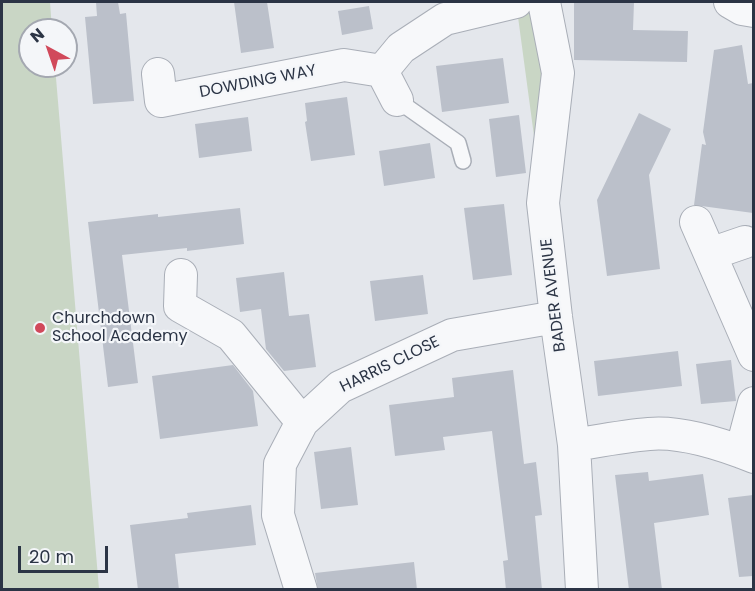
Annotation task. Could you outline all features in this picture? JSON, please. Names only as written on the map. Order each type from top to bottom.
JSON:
[{"type":"street","points":[[397,100],[382,71],[401,48],[445,19],[516,2]]},
{"type":"street","name":"BADER AVENUE","points":[[544,2],[558,73],[543,203],[574,445],[582,590]]},
{"type":"street","points":[[730,2],[742,9],[753,11]]},
{"type":"street","name":"DOWDING WAY","points":[[158,74],[161,101],[344,65],[382,71]]},
{"type":"street","points":[[696,222],[753,355]]},
{"type":"street","points":[[710,254],[745,242]]},
{"type":"street","points":[[181,275],[176,318],[231,335],[302,422]]},
{"type":"street","name":"HARRIS CLOSE","points":[[301,590],[278,515],[280,464],[302,422],[340,387],[452,335],[556,317]]},
{"type":"street","points":[[574,445],[650,434],[684,435],[747,454],[753,403]]},
{"type":"lane","points":[[397,100],[458,143],[463,160]]},
{"type":"green space","name":"Churchdown School Academy","points":[[2,2],[50,2],[51,18],[18,18],[18,78],[56,78],[99,589],[2,589]]},
{"type":"green space","points":[[516,2],[544,2],[543,203]]},
{"type":"building","points":[[96,2],[118,2],[120,14],[126,13],[134,101],[93,104],[85,17],[97,16]]},
{"type":"building","points":[[234,2],[267,2],[274,48],[241,53]]},
{"type":"building","points":[[574,2],[634,2],[633,30],[688,31],[687,62],[574,60]]},
{"type":"building","points":[[369,6],[373,29],[342,35],[338,11]]},
{"type":"building","points":[[742,45],[748,84],[753,83],[753,213],[694,205],[702,144],[706,145],[703,132],[714,50]]},
{"type":"building","points":[[503,58],[509,103],[442,112],[436,66]]},
{"type":"building","points":[[347,97],[355,155],[311,161],[305,122],[307,121],[305,103]]},
{"type":"building","points":[[639,113],[671,129],[649,175],[660,269],[607,276],[597,200]]},
{"type":"building","points":[[519,115],[526,173],[496,177],[489,119]]},
{"type":"building","points":[[248,117],[252,151],[199,158],[195,124]]},
{"type":"building","points":[[430,143],[435,178],[384,186],[379,151]]},
{"type":"building","points":[[504,204],[512,275],[473,280],[464,208]]},
{"type":"building","points":[[240,208],[244,244],[187,251],[187,248],[122,255],[138,383],[108,387],[88,222]]},
{"type":"building","points":[[284,272],[289,316],[309,314],[316,367],[284,371],[266,349],[261,309],[240,312],[236,278]]},
{"type":"building","points":[[423,275],[428,314],[375,321],[370,281]]},
{"type":"building","points":[[678,351],[682,386],[598,396],[594,361]]},
{"type":"building","points":[[731,360],[736,401],[701,404],[696,364]]},
{"type":"building","points":[[233,365],[253,391],[258,426],[160,439],[152,376]]},
{"type":"building","points":[[513,370],[524,464],[536,462],[542,515],[535,516],[542,590],[506,590],[503,561],[508,560],[492,431],[443,437],[445,450],[395,456],[389,405],[454,397],[452,378]]},
{"type":"building","points":[[351,447],[358,505],[321,509],[314,452]]},
{"type":"building","points":[[648,472],[649,481],[703,474],[709,515],[654,523],[662,590],[629,590],[615,475]]},
{"type":"building","points":[[753,495],[753,576],[739,577],[728,498]]},
{"type":"building","points":[[251,505],[256,545],[175,554],[179,590],[138,590],[130,525],[188,518],[187,513]]},
{"type":"building","points":[[414,562],[417,590],[318,590],[315,573]]},
{"type":"place","name":"Churchdown School Academy","points":[[40,328]]}]
